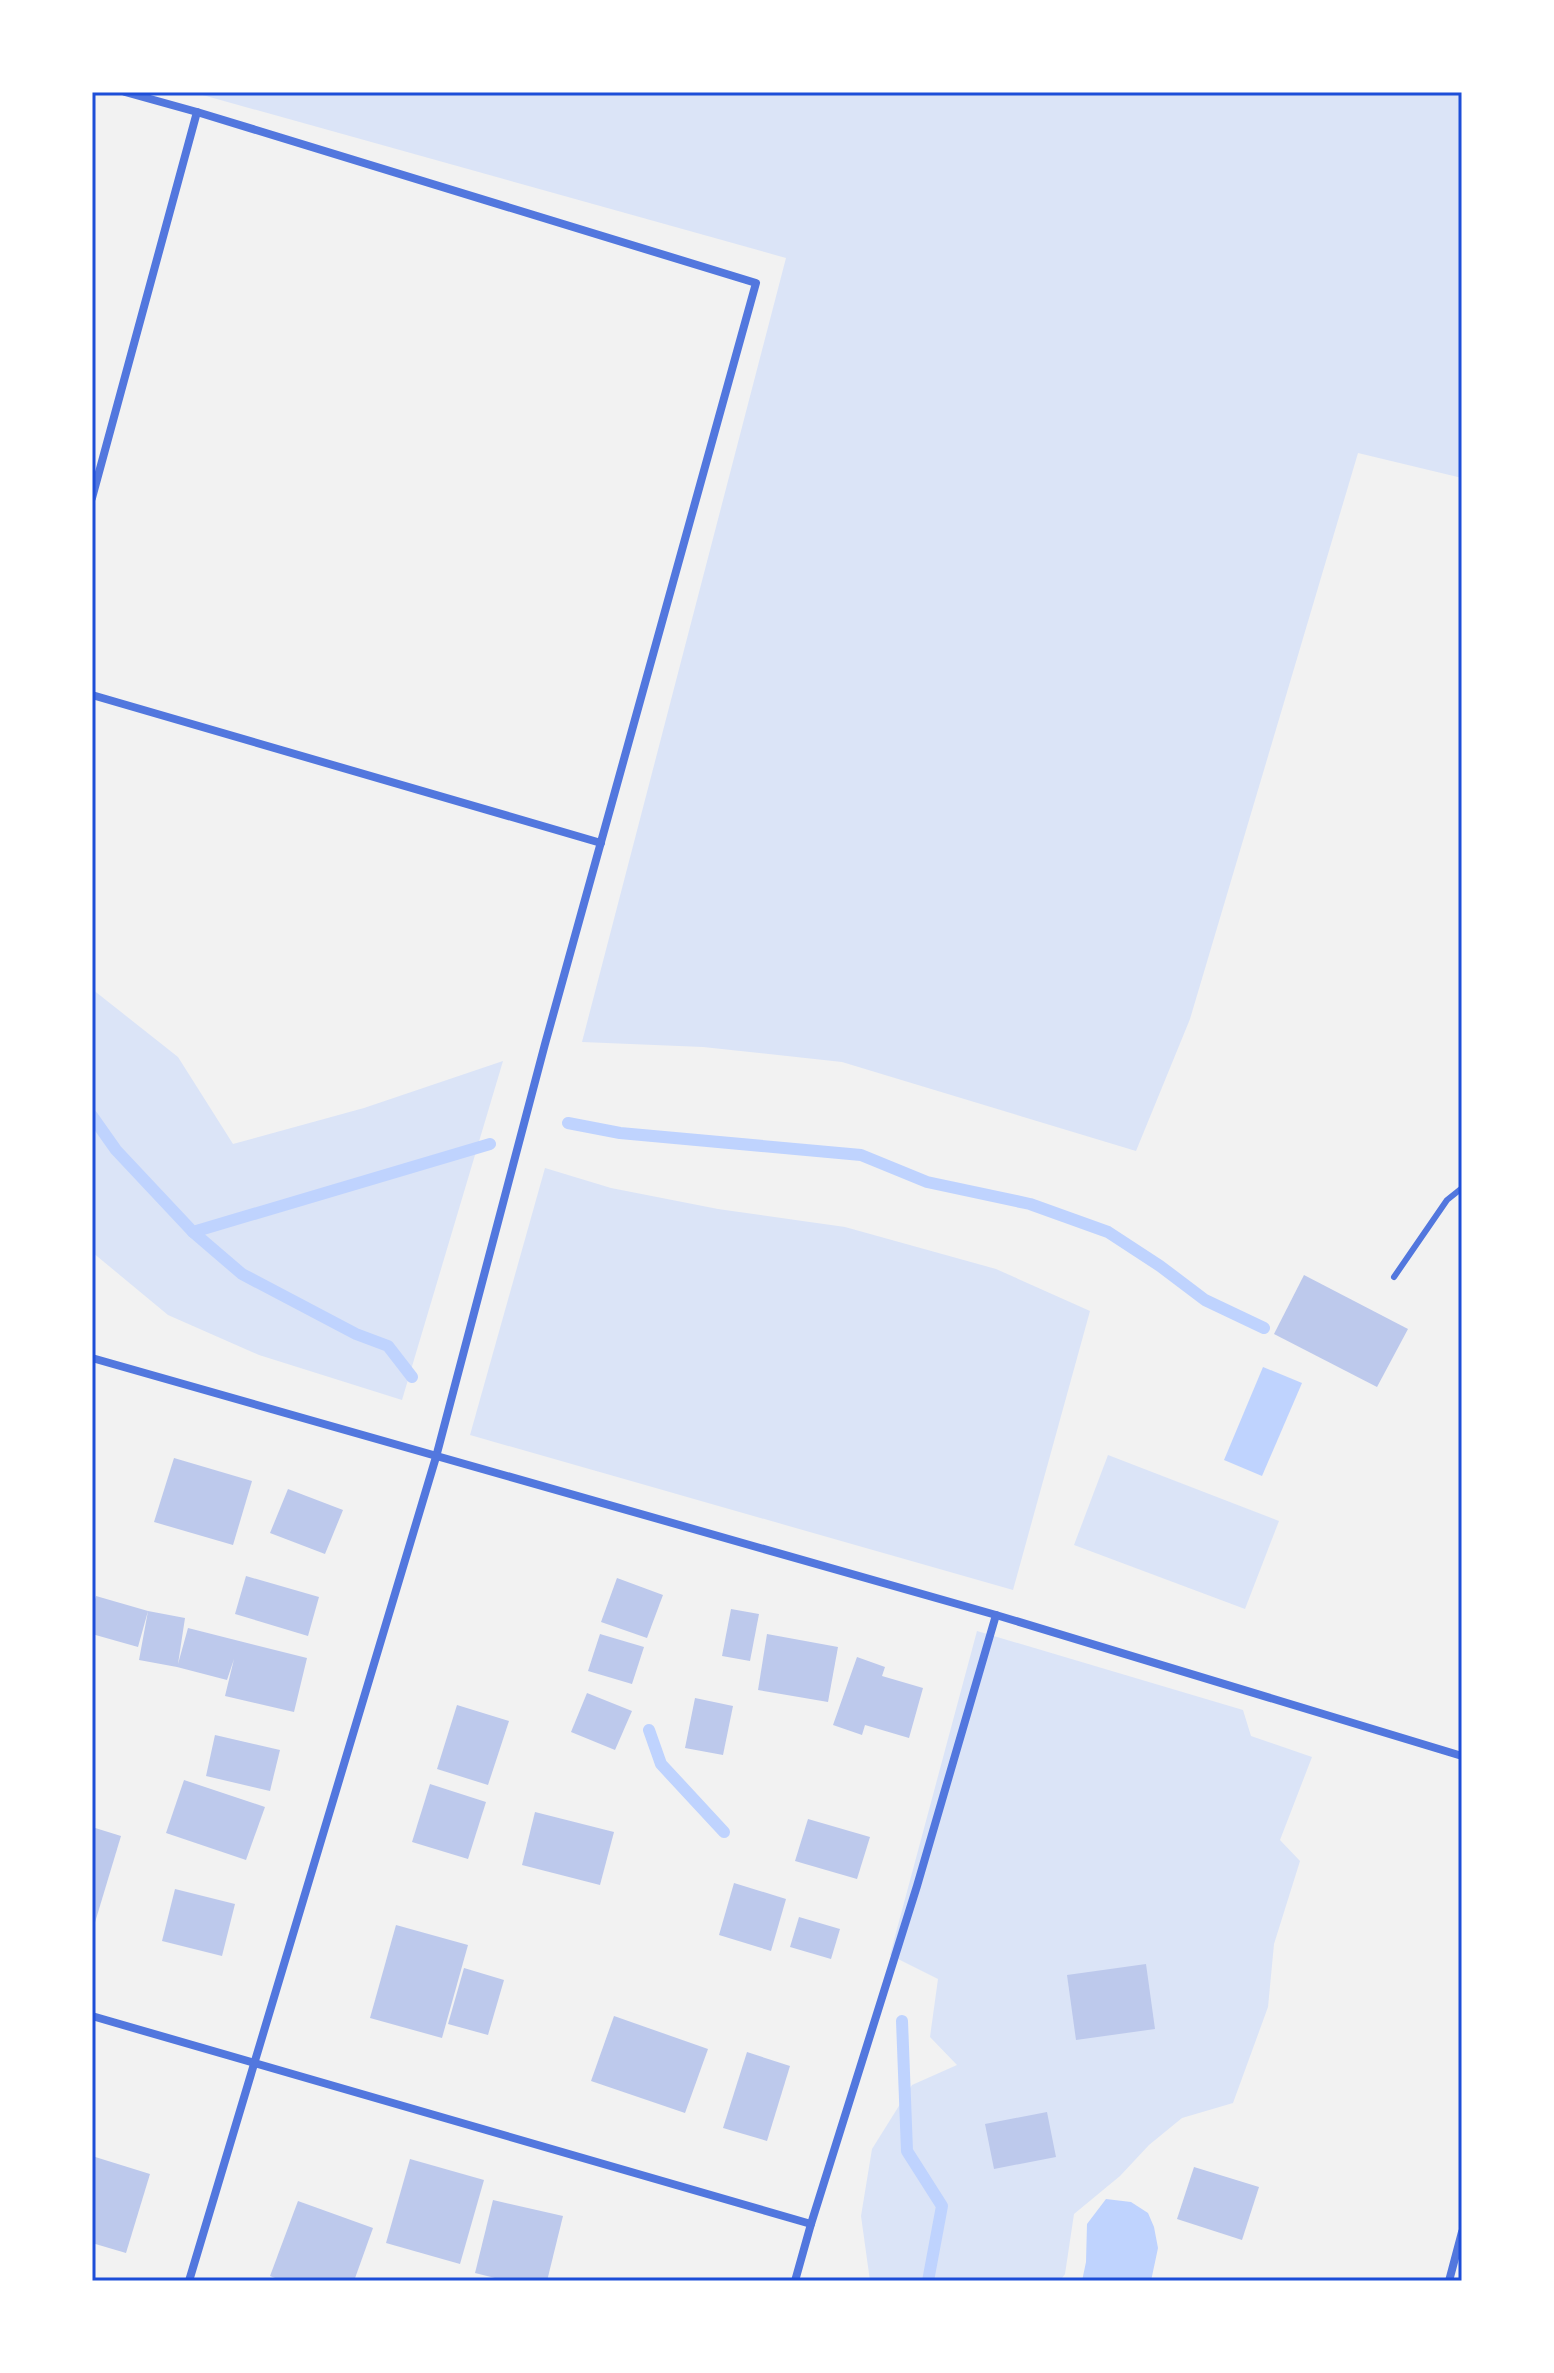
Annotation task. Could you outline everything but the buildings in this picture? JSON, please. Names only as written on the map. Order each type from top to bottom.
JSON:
[{"type":"street","points":[[125,92],[756,283],[436,1457],[189,2281]]},
{"type":"street","points":[[92,498],[197,112]]},
{"type":"street","points":[[92,695],[601,843]]},
{"type":"street","points":[[92,1358],[996,1615],[1462,1756]]},
{"type":"street","points":[[795,2281],[917,1886],[996,1615]]},
{"type":"street","points":[[92,2016],[811,2224]]},
{"type":"street","points":[[1449,2281],[1462,2232]]},
{"type":"lane","points":[[1394,1277],[1447,1200],[1462,1188]]},
{"type":"shaded area","points":[[192,92],[1462,92],[1462,478],[1358,453],[1190,1019],[1136,1151],[842,1062],[703,1047],[582,1042],[786,258]]},
{"type":"shaded area","points":[[92,989],[178,1057],[233,1144],[364,1108],[503,1061],[402,1400],[259,1355],[168,1315],[92,1252]]},
{"type":"shaded area","points":[[545,1168],[611,1188],[718,1209],[845,1227],[996,1269],[1090,1311],[1013,1590],[470,1435]]},
{"type":"shaded area","points":[[1108,1455],[1279,1521],[1245,1609],[1074,1545]]},
{"type":"shaded area","points":[[977,1631],[1243,1710],[1251,1736],[1312,1757],[1280,1840],[1300,1861],[1274,1944],[1268,2007],[1233,2103],[1182,2118],[1074,2214],[1065,2274],[1060,2281],[870,2281],[861,2216],[872,2149],[912,2085],[957,2065],[930,2037],[938,1979],[890,1955]]},
{"type":"water","points":[[1263,1367],[1302,1383],[1262,1476],[1224,1460]]},
{"type":"water","points":[[1106,2199],[1131,2202],[1148,2213],[1158,2248],[1151,2281],[1082,2281],[1087,2224]]},
{"type":"waterway","points":[[92,1116],[116,1150],[193,1232],[490,1144]]},
{"type":"waterway","points":[[568,1123],[620,1133],[861,1155],[927,1182],[1030,1204],[1108,1232],[1205,1300],[1264,1328]]},
{"type":"waterway","points":[[193,1232],[242,1274],[356,1334],[388,1346],[412,1377]]},
{"type":"waterway","points":[[649,1730],[661,1764],[724,1832]]},
{"type":"waterway","points":[[902,2021],[907,2151],[942,2206],[928,2281]]}]
